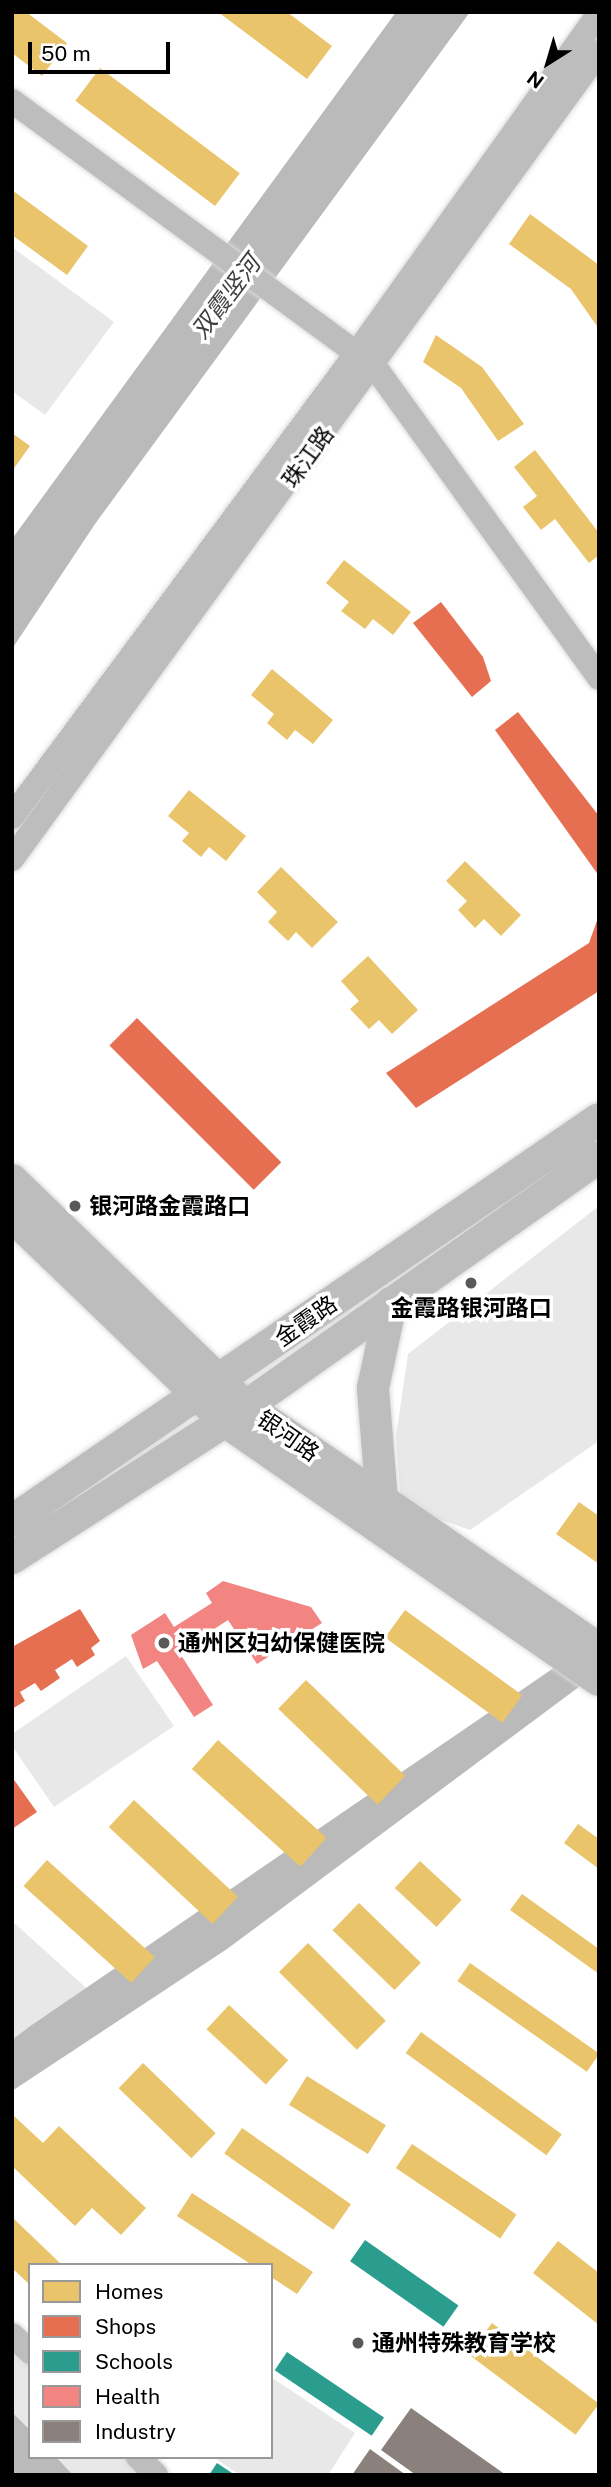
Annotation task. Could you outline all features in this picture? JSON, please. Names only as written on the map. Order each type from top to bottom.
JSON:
[{"type":"main road","name":"金霞路","points":[[12,1521],[599,1119]]},
{"type":"main road","name":"金霞路","points":[[12,1558],[235,1413],[599,1157]]},
{"type":"main road","name":"银河路","points":[[12,1180],[208,1388]]},
{"type":"main road","name":"银河路","points":[[12,1216],[235,1413],[599,1680]]},
{"type":"main road","points":[[382,1501],[373,1388],[391,1303]]},
{"type":"main road","name":"银河路","points":[[235,1413],[382,1501],[599,1648]]},
{"type":"street","name":"珠江路","points":[[12,859],[366,360],[599,13]]},
{"type":"street","name":"珠江路","points":[[12,817],[366,360],[599,52]]},
{"type":"street","points":[[12,101],[366,360],[599,678]]},
{"type":"street","points":[[12,2335],[28,2350]]},
{"type":"street","points":[[140,2459],[156,2475]]},
{"type":"shaded area","points":[[12,247],[114,322],[45,415],[12,391]]},
{"type":"shaded area","points":[[599,1206],[599,1441],[470,1530],[422,1513],[400,1492],[396,1436],[408,1354]]},
{"type":"shaded area","points":[[126,1656],[174,1726],[54,1807],[12,1746],[12,1734]]},
{"type":"shaded area","points":[[12,1921],[104,2004],[12,2065]]},
{"type":"shaded area","points":[[12,2335],[28,2350],[28,2428],[12,2412]]},
{"type":"shaded area","points":[[273,2378],[355,2433],[328,2475],[240,2475],[216,2459],[273,2459]]},
{"type":"shaded area","points":[[58,2459],[140,2459],[156,2475],[73,2475]]},
{"type":"water","name":"双霞竖河","points":[[396,12],[470,12],[95,524],[12,649],[12,539]]},
{"type":"water","points":[[599,1637],[599,1672],[227,1949],[12,2091],[12,2040]]},
{"type":"water","points":[[12,2412],[28,2428],[28,2459],[58,2459],[73,2475],[12,2475]]},
{"type":"building: Homes","points":[[12,12],[26,12],[67,43],[42,76],[12,53]]},
{"type":"building: Homes","points":[[218,12],[287,12],[332,46],[307,79]]},
{"type":"building: Homes","points":[[100,68],[240,173],[215,206],[75,101]]},
{"type":"building: Homes","points":[[12,190],[88,246],[67,275],[12,235]]},
{"type":"building: Homes","points":[[530,214],[599,265],[599,329],[571,289],[509,244]]},
{"type":"building: Homes","points":[[436,335],[482,367],[524,424],[498,441],[461,388],[423,362]]},
{"type":"building: Homes","points":[[12,433],[30,446],[12,471]]},
{"type":"building: Homes","points":[[535,450],[599,533],[599,555],[589,563],[555,519],[541,530],[523,507],[537,496],[514,467]]},
{"type":"building: Homes","points":[[344,560],[411,612],[393,635],[373,619],[365,629],[341,611],[349,602],[326,583]]},
{"type":"building: Homes","points":[[272,669],[333,720],[313,744],[295,730],[287,740],[267,723],[274,714],[251,695]]},
{"type":"building: Homes","points":[[189,790],[246,836],[226,861],[209,847],[201,857],[182,841],[189,833],[168,816]]},
{"type":"building: Homes","points":[[465,861],[521,915],[501,936],[484,919],[475,928],[458,910],[467,901],[446,881]]},
{"type":"building: Homes","points":[[281,867],[338,922],[312,948],[296,932],[288,941],[268,922],[277,912],[257,892]]},
{"type":"building: Homes","points":[[368,956],[418,1010],[392,1034],[379,1020],[369,1029],[350,1009],[359,1001],[341,981]]},
{"type":"building: Homes","points":[[579,1502],[599,1516],[599,1564],[556,1534]]},
{"type":"building: Homes","points":[[405,1610],[522,1695],[502,1723],[385,1638]]},
{"type":"building: Homes","points":[[306,1680],[405,1776],[377,1805],[278,1709]]},
{"type":"building: Homes","points":[[218,1740],[326,1838],[300,1867],[192,1769]]},
{"type":"building: Homes","points":[[134,1800],[238,1897],[213,1924],[109,1827]]},
{"type":"building: Homes","points":[[578,1824],[599,1839],[599,1869],[564,1843]]},
{"type":"building: Homes","points":[[47,1860],[155,1957],[131,1983],[24,1886]]},
{"type":"building: Homes","points":[[420,1861],[462,1900],[436,1927],[395,1888]]},
{"type":"building: Homes","points":[[522,1894],[599,1949],[599,1974],[510,1910]]},
{"type":"building: Homes","points":[[359,1903],[421,1963],[394,1990],[333,1930]]},
{"type":"building: Homes","points":[[308,1943],[386,2021],[357,2050],[279,1972]]},
{"type":"building: Homes","points":[[470,1963],[599,2053],[587,2072],[457,1981]]},
{"type":"building: Homes","points":[[229,2005],[288,2060],[266,2084],[206,2029]]},
{"type":"building: Homes","points":[[421,2032],[562,2134],[546,2155],[406,2053]]},
{"type":"building: Homes","points":[[143,2063],[216,2133],[191,2158],[119,2088]]},
{"type":"building: Homes","points":[[307,2076],[386,2125],[368,2154],[289,2105]]},
{"type":"building: Homes","points":[[14,2116],[43,2143],[59,2126],[146,2208],[121,2235],[92,2208],[75,2226],[12,2166]]},
{"type":"building: Homes","points":[[242,2128],[351,2204],[333,2230],[224,2153]]},
{"type":"building: Homes","points":[[412,2144],[516,2214],[500,2239],[396,2168]]},
{"type":"building: Homes","points":[[192,2193],[313,2272],[297,2294],[273,2278],[273,2263],[249,2263],[177,2216]]},
{"type":"building: Homes","points":[[12,2217],[60,2263],[28,2263],[28,2283],[12,2268]]},
{"type":"building: Homes","points":[[558,2241],[599,2273],[599,2325],[533,2273]]},
{"type":"building: Homes","points":[[492,2323],[599,2404],[576,2435],[469,2354]]},
{"type":"building: Shops","points":[[441,602],[483,657],[491,681],[472,697],[413,623]]},
{"type":"building: Shops","points":[[518,712],[599,816],[599,876],[495,730]]},
{"type":"building: Shops","points":[[599,915],[599,991],[416,1108],[386,1073],[589,943]]},
{"type":"building: Shops","points":[[137,1018],[281,1162],[254,1190],[109,1046]]},
{"type":"building: Shops","points":[[80,1609],[100,1641],[91,1648],[95,1655],[77,1667],[72,1659],[55,1670],[60,1678],[41,1691],[35,1683],[20,1692],[25,1701],[12,1709],[12,1647]]},
{"type":"building: Shops","points":[[12,1777],[37,1812],[12,1829]]},
{"type":"building: Schools","points":[[365,2240],[458,2305],[443,2327],[350,2261]]},
{"type":"building: Schools","points":[[287,2352],[384,2417],[372,2436],[275,2370]]},
{"type":"building: Schools","points":[[217,2463],[235,2475],[209,2475]]},
{"type":"building: Health","name":"通州区妇幼保健医院","points":[[223,1581],[311,1607],[322,1623],[257,1664],[228,1620],[179,1652],[213,1705],[194,1717],[157,1661],[143,1669],[131,1635],[165,1613],[174,1627],[212,1603],[206,1593]]},
{"type":"building: Industry","points":[[411,2408],[506,2475],[416,2475],[381,2450]]},
{"type":"building: Industry","points":[[370,2449],[406,2475],[352,2475]]},
{"type":"place","name":"银河路金霞路口","points":[[75,1206]]},
{"type":"place","name":"金霞路银河路口","points":[[471,1283]]},
{"type":"place","name":"通州区妇幼保健医院","points":[[164,1643]]},
{"type":"place","name":"通州特殊教育学校","points":[[358,2343]]}]
